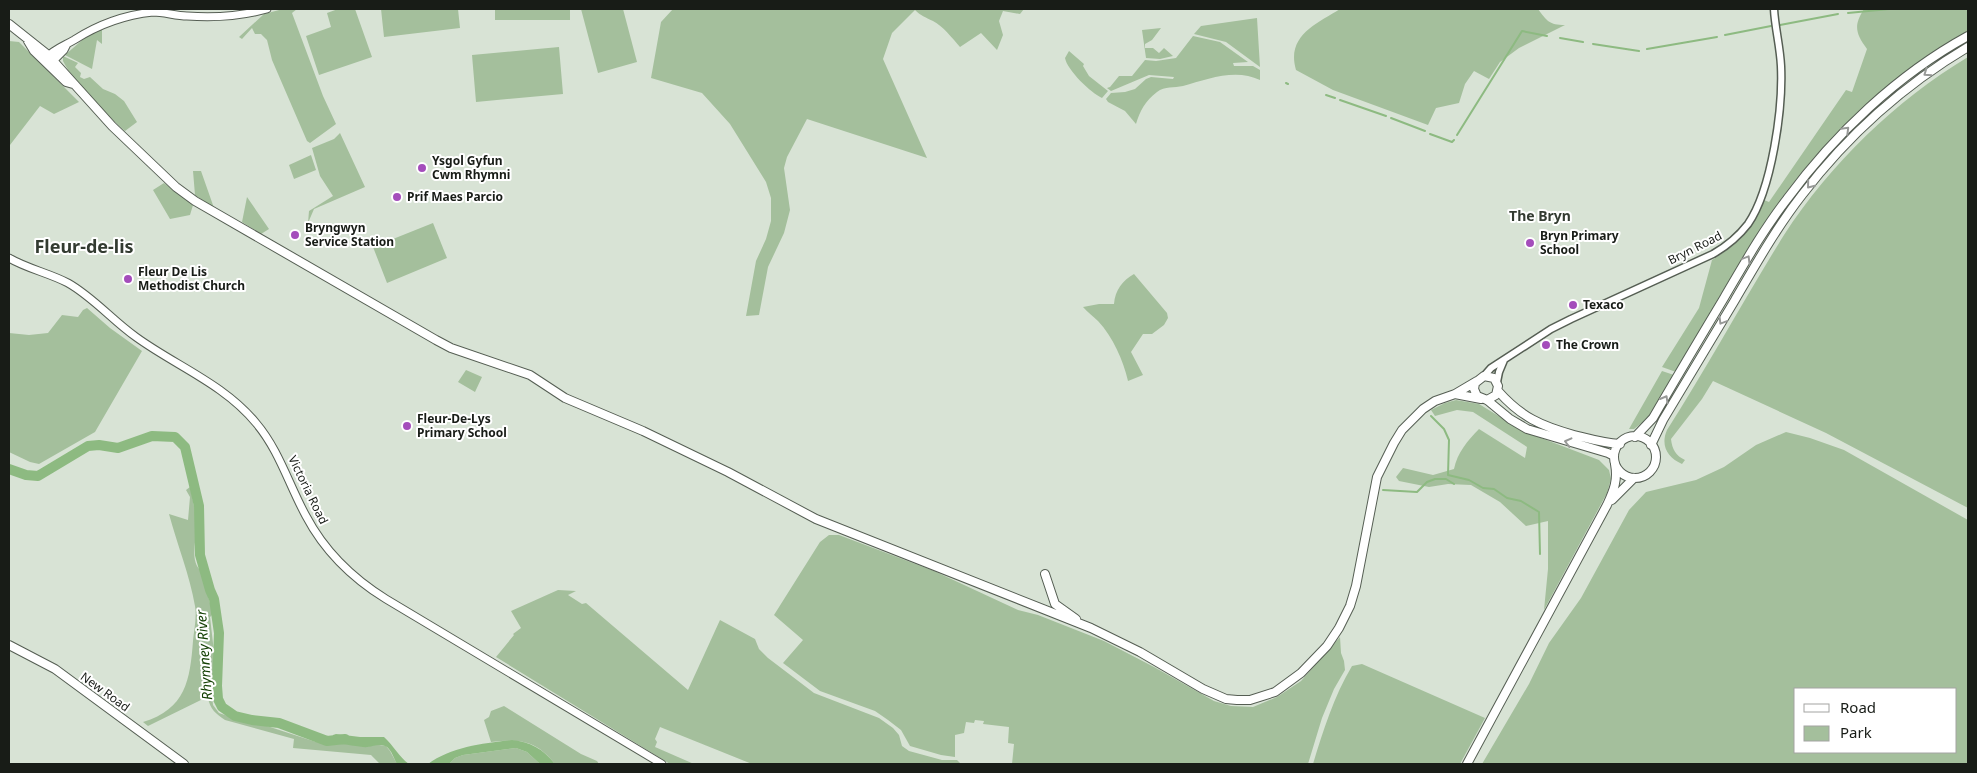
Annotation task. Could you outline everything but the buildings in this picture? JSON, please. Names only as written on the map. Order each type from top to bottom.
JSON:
[{"type":"main road","points":[[49,60],[61,45],[68,44],[92,29],[128,16],[156,12],[188,16],[226,16],[254,13],[267,9]]},
{"type":"main road","points":[[9,24],[28,40],[34,51],[49,60],[66,82],[73,84],[153,165],[195,201],[436,340],[451,348],[530,375],[565,398],[644,431],[816,519],[1091,628],[1140,652],[1202,689],[1226,699],[1250,700],[1262,698],[1280,689],[1316,659],[1339,628],[1350,606],[1359,574],[1377,477],[1402,430],[1435,401],[1455,394],[1484,376],[1490,376],[1497,382],[1498,391],[1512,407],[1542,425],[1606,444],[1620,444]]},
{"type":"main road","points":[[1468,764],[1608,505],[1616,483],[1615,460],[1620,444],[1624,440],[1635,436],[1653,418],[1749,255],[1781,207],[1806,174],[1840,136],[1878,101],[1923,65],[1968,36]]},
{"type":"main road","points":[[1652,445],[1663,420],[1754,266],[1803,194],[1838,153],[1876,114],[1920,79],[1968,47]]},
{"type":"main road","name":"Victoria Road","points":[[9,258],[67,283],[138,339],[217,387],[245,410],[268,438],[306,516],[318,536],[332,556],[359,581],[662,764]]},
{"type":"main road","points":[[1477,381],[1475,392],[1510,419],[1527,429],[1615,460],[1622,474],[1634,478]]},
{"type":"main road","points":[[1455,394],[1485,400],[1494,398],[1498,391]]},
{"type":"main road","points":[[1608,505],[1634,478],[1646,474],[1654,465],[1655,453],[1652,445],[1647,440],[1635,436]]},
{"type":"main road","points":[[1045,574],[1056,604],[1091,628]]},
{"type":"main road","name":"New Road","points":[[9,645],[54,670],[184,764]]},
{"type":"street","name":"Bryn Road","points":[[1484,376],[1491,368],[1571,319],[1720,250],[1734,240],[1747,225],[1757,207],[1765,186],[1779,113],[1781,67],[1774,9]]},
{"type":"street","points":[[1497,382],[1504,360]]},
{"type":"green space","points":[[283,9],[297,9],[292,13],[323,96],[336,124],[310,143],[307,141],[272,60],[267,40],[261,34],[255,34],[252,28],[242,39],[239,37],[264,14]]},
{"type":"green space","points":[[338,9],[355,9],[372,57],[319,75],[306,36],[331,27],[327,13]]},
{"type":"green space","points":[[381,9],[458,9],[460,28],[384,37]]},
{"type":"green space","points":[[495,9],[570,9],[570,20],[495,20]]},
{"type":"green space","points":[[581,9],[623,9],[637,62],[598,73]]},
{"type":"green space","points":[[673,9],[1024,9],[1020,14],[1003,11],[999,21],[1003,35],[997,50],[981,33],[960,47],[940,26],[915,10],[892,33],[883,59],[927,158],[807,119],[787,157],[784,168],[790,210],[784,233],[768,267],[759,315],[746,316],[756,261],[766,239],[771,221],[771,198],[766,182],[730,124],[702,93],[651,78],[661,22]]},
{"type":"green space","points":[[1340,9],[1538,9],[1549,22],[1565,25],[1519,48],[1500,62],[1489,79],[1474,71],[1465,84],[1459,103],[1436,108],[1428,125],[1333,90],[1296,70],[1295,48],[1299,40],[1305,32]]},
{"type":"green space","points":[[1864,9],[1968,9],[1968,31],[1942,47],[1892,84],[1846,124],[1824,147],[1770,215],[1728,282],[1676,372],[1662,367],[1699,308],[1712,260],[1744,235],[1754,221],[1764,200],[1769,202],[1846,90],[1852,92],[1867,49],[1860,39],[1857,30],[1858,20]]},
{"type":"green space","points":[[1257,18],[1260,67],[1226,42],[1194,34],[1201,26]]},
{"type":"green space","points":[[1161,28],[1152,40],[1145,44],[1145,48],[1153,48],[1159,53],[1164,48],[1173,56],[1160,59],[1146,58],[1142,30]]},
{"type":"green space","points":[[102,29],[102,44],[97,40],[92,69],[65,55],[88,35]]},
{"type":"green space","points":[[1193,36],[1220,42],[1248,62],[1233,63],[1234,66],[1253,66],[1260,70],[1260,80],[1241,75],[1231,75],[1163,89],[1153,95],[1146,103],[1136,124],[1125,111],[1108,102],[1106,99],[1111,93],[1135,89],[1151,77],[1173,79],[1174,77],[1149,75],[1111,91],[1107,88],[1119,76],[1132,76],[1145,60],[1156,61],[1176,58]]},
{"type":"green space","points":[[9,41],[19,42],[79,102],[54,114],[40,106],[10,145],[9,144]]},
{"type":"green space","points":[[559,47],[563,94],[476,102],[472,55]]},
{"type":"green space","points":[[1069,51],[1084,64],[1083,66],[1089,76],[1108,91],[1102,98],[1086,86],[1070,69],[1065,58]]},
{"type":"green space","points":[[63,56],[78,63],[75,67],[81,73],[80,77],[84,79],[90,77],[103,89],[115,94],[124,101],[137,122],[125,131],[82,88],[68,70],[63,61]]},
{"type":"green space","points":[[1968,57],[1968,508],[1826,433],[1713,381],[1702,399],[1671,439],[1675,452],[1685,460],[1682,464],[1677,461],[1669,455],[1665,446],[1664,441],[1667,430],[1769,259],[1802,208],[1844,159],[1890,114],[1941,74]]},
{"type":"green space","points":[[340,133],[365,187],[314,209],[308,223],[309,211],[333,196],[320,176],[312,148],[334,139]]},
{"type":"green space","points":[[311,155],[316,170],[294,179],[289,165]]},
{"type":"green space","points":[[193,171],[201,171],[214,208],[195,195]]},
{"type":"green space","points":[[164,183],[193,205],[190,215],[170,219],[153,190]]},
{"type":"green space","points":[[247,197],[269,229],[261,234],[242,222]]},
{"type":"green space","points":[[433,223],[447,258],[387,283],[373,247]]},
{"type":"green space","points":[[1134,274],[1167,313],[1168,318],[1164,325],[1152,334],[1143,334],[1131,352],[1143,375],[1128,381],[1113,341],[1098,321],[1083,307],[1114,304],[1120,286]]},
{"type":"green space","points":[[87,308],[110,328],[142,351],[95,432],[39,464],[30,462],[9,452],[9,333],[29,335],[48,333],[62,315],[78,317]]},
{"type":"green space","points":[[466,370],[482,377],[475,392],[458,382]]},
{"type":"green space","points":[[1662,371],[1674,375],[1648,418],[1634,429],[1629,429]]},
{"type":"green space","points":[[1456,400],[1479,404],[1523,431],[1599,460],[1609,470],[1611,479],[1607,493],[1544,610],[1548,569],[1548,521],[1526,526],[1500,502],[1471,485],[1448,484],[1429,487],[1399,481],[1396,477],[1403,468],[1433,475],[1454,469],[1464,447],[1479,429],[1525,458],[1527,447],[1473,412],[1457,410],[1435,416],[1431,410]]},
{"type":"green space","points":[[1786,432],[1844,450],[1968,520],[1968,764],[1482,764],[1529,684],[1549,643],[1581,598],[1629,510],[1646,492],[1696,480],[1724,467],[1756,445]]},
{"type":"green space","points":[[190,487],[196,521],[194,556],[197,566],[201,571],[213,614],[210,617],[214,652],[213,705],[219,713],[316,742],[368,747],[373,744],[386,746],[397,764],[380,764],[371,755],[293,748],[294,739],[225,720],[214,711],[208,698],[148,726],[143,722],[169,709],[177,701],[183,691],[190,668],[196,619],[195,606],[187,572],[169,514],[188,520],[190,497],[186,490]]},
{"type":"green space","points":[[829,535],[839,535],[934,571],[1018,610],[1038,615],[1104,641],[1214,701],[1231,706],[1253,707],[1277,697],[1301,681],[1340,637],[1345,670],[1334,689],[1322,718],[1308,764],[1012,764],[1014,744],[1008,743],[1009,727],[983,724],[984,721],[975,720],[974,723],[966,722],[964,733],[955,735],[955,757],[941,755],[910,746],[901,730],[875,711],[820,691],[783,663],[803,640],[774,615],[820,542]]},
{"type":"green space","points":[[558,590],[576,591],[568,595],[582,604],[586,603],[688,690],[720,620],[755,639],[759,649],[768,658],[814,693],[879,718],[893,728],[899,735],[902,746],[909,751],[942,760],[957,760],[961,764],[752,764],[660,727],[655,739],[657,742],[655,747],[694,764],[670,764],[496,657],[513,634],[521,628],[511,611]]},
{"type":"green space","points":[[1362,664],[1485,718],[1460,764],[1313,764],[1334,701],[1352,666]]},
{"type":"green space","points":[[504,706],[581,754],[597,761],[599,764],[555,764],[541,750],[527,743],[519,741],[491,742],[484,720],[489,717],[491,711]]},
{"type":"green space","points":[[516,748],[527,752],[540,764],[449,764],[455,758],[463,755]]},
{"type":"shaded area","points":[[333,735],[384,737],[409,764],[397,764],[387,747],[382,745],[365,747],[332,744]]},
{"type":"shaded area","points":[[512,740],[525,742],[536,747],[555,764],[540,764],[527,752],[516,748],[463,755],[455,758],[449,764],[428,764],[457,750],[479,744]]},
{"type":"waterway","points":[[1848,13],[1889,9]]},
{"type":"waterway","points":[[1780,25],[1838,14]]},
{"type":"waterway","points":[[1725,35],[1771,26]]},
{"type":"waterway","points":[[1457,135],[1522,31],[1547,36]]},
{"type":"waterway","points":[[1647,49],[1717,37]]},
{"type":"waterway","points":[[1560,38],[1583,42]]},
{"type":"waterway","points":[[1593,44],[1639,51]]},
{"type":"waterway","points":[[1326,95],[1335,98]]},
{"type":"waterway","points":[[1340,100],[1386,116]]},
{"type":"waterway","points":[[1391,118],[1425,131]]},
{"type":"waterway","points":[[1430,134],[1452,142],[1454,140]]},
{"type":"waterway","points":[[1431,416],[1444,429],[1449,440],[1448,475],[1469,480],[1483,488],[1494,489],[1507,498],[1521,501],[1539,512],[1540,554]]},
{"type":"waterway","name":"Rhymney River","points":[[9,469],[26,475],[38,476],[88,446],[99,445],[118,448],[152,436],[175,437],[185,447],[199,506],[200,555],[214,599],[219,633],[217,686],[218,699],[222,707],[235,716],[279,723],[327,741],[345,739]]},
{"type":"waterway","points":[[1383,490],[1417,492],[1427,482],[1435,479],[1446,479],[1454,484]]},
{"type":"place","name":"Ysgol Gyfun Cwm Rhymni","points":[[422,168]]},
{"type":"place","name":"Prif Maes Parcio","points":[[397,197]]},
{"type":"place","name":"Bryngwyn Service Station","points":[[295,235]]},
{"type":"place","name":"Bryn Primary School","points":[[1530,243]]},
{"type":"place","name":"Fleur De Lis Methodist Church","points":[[128,279]]},
{"type":"place","name":"Texaco","points":[[1573,305]]},
{"type":"place","name":"The Crown","points":[[1546,345]]},
{"type":"place","name":"Fleur-De-Lys Primary School","points":[[407,426]]},
{"type":"district","name":"The Bryn","points":[[1540,216]]},
{"type":"district","name":"Fleur-de-lis","points":[[84,247]]}]
